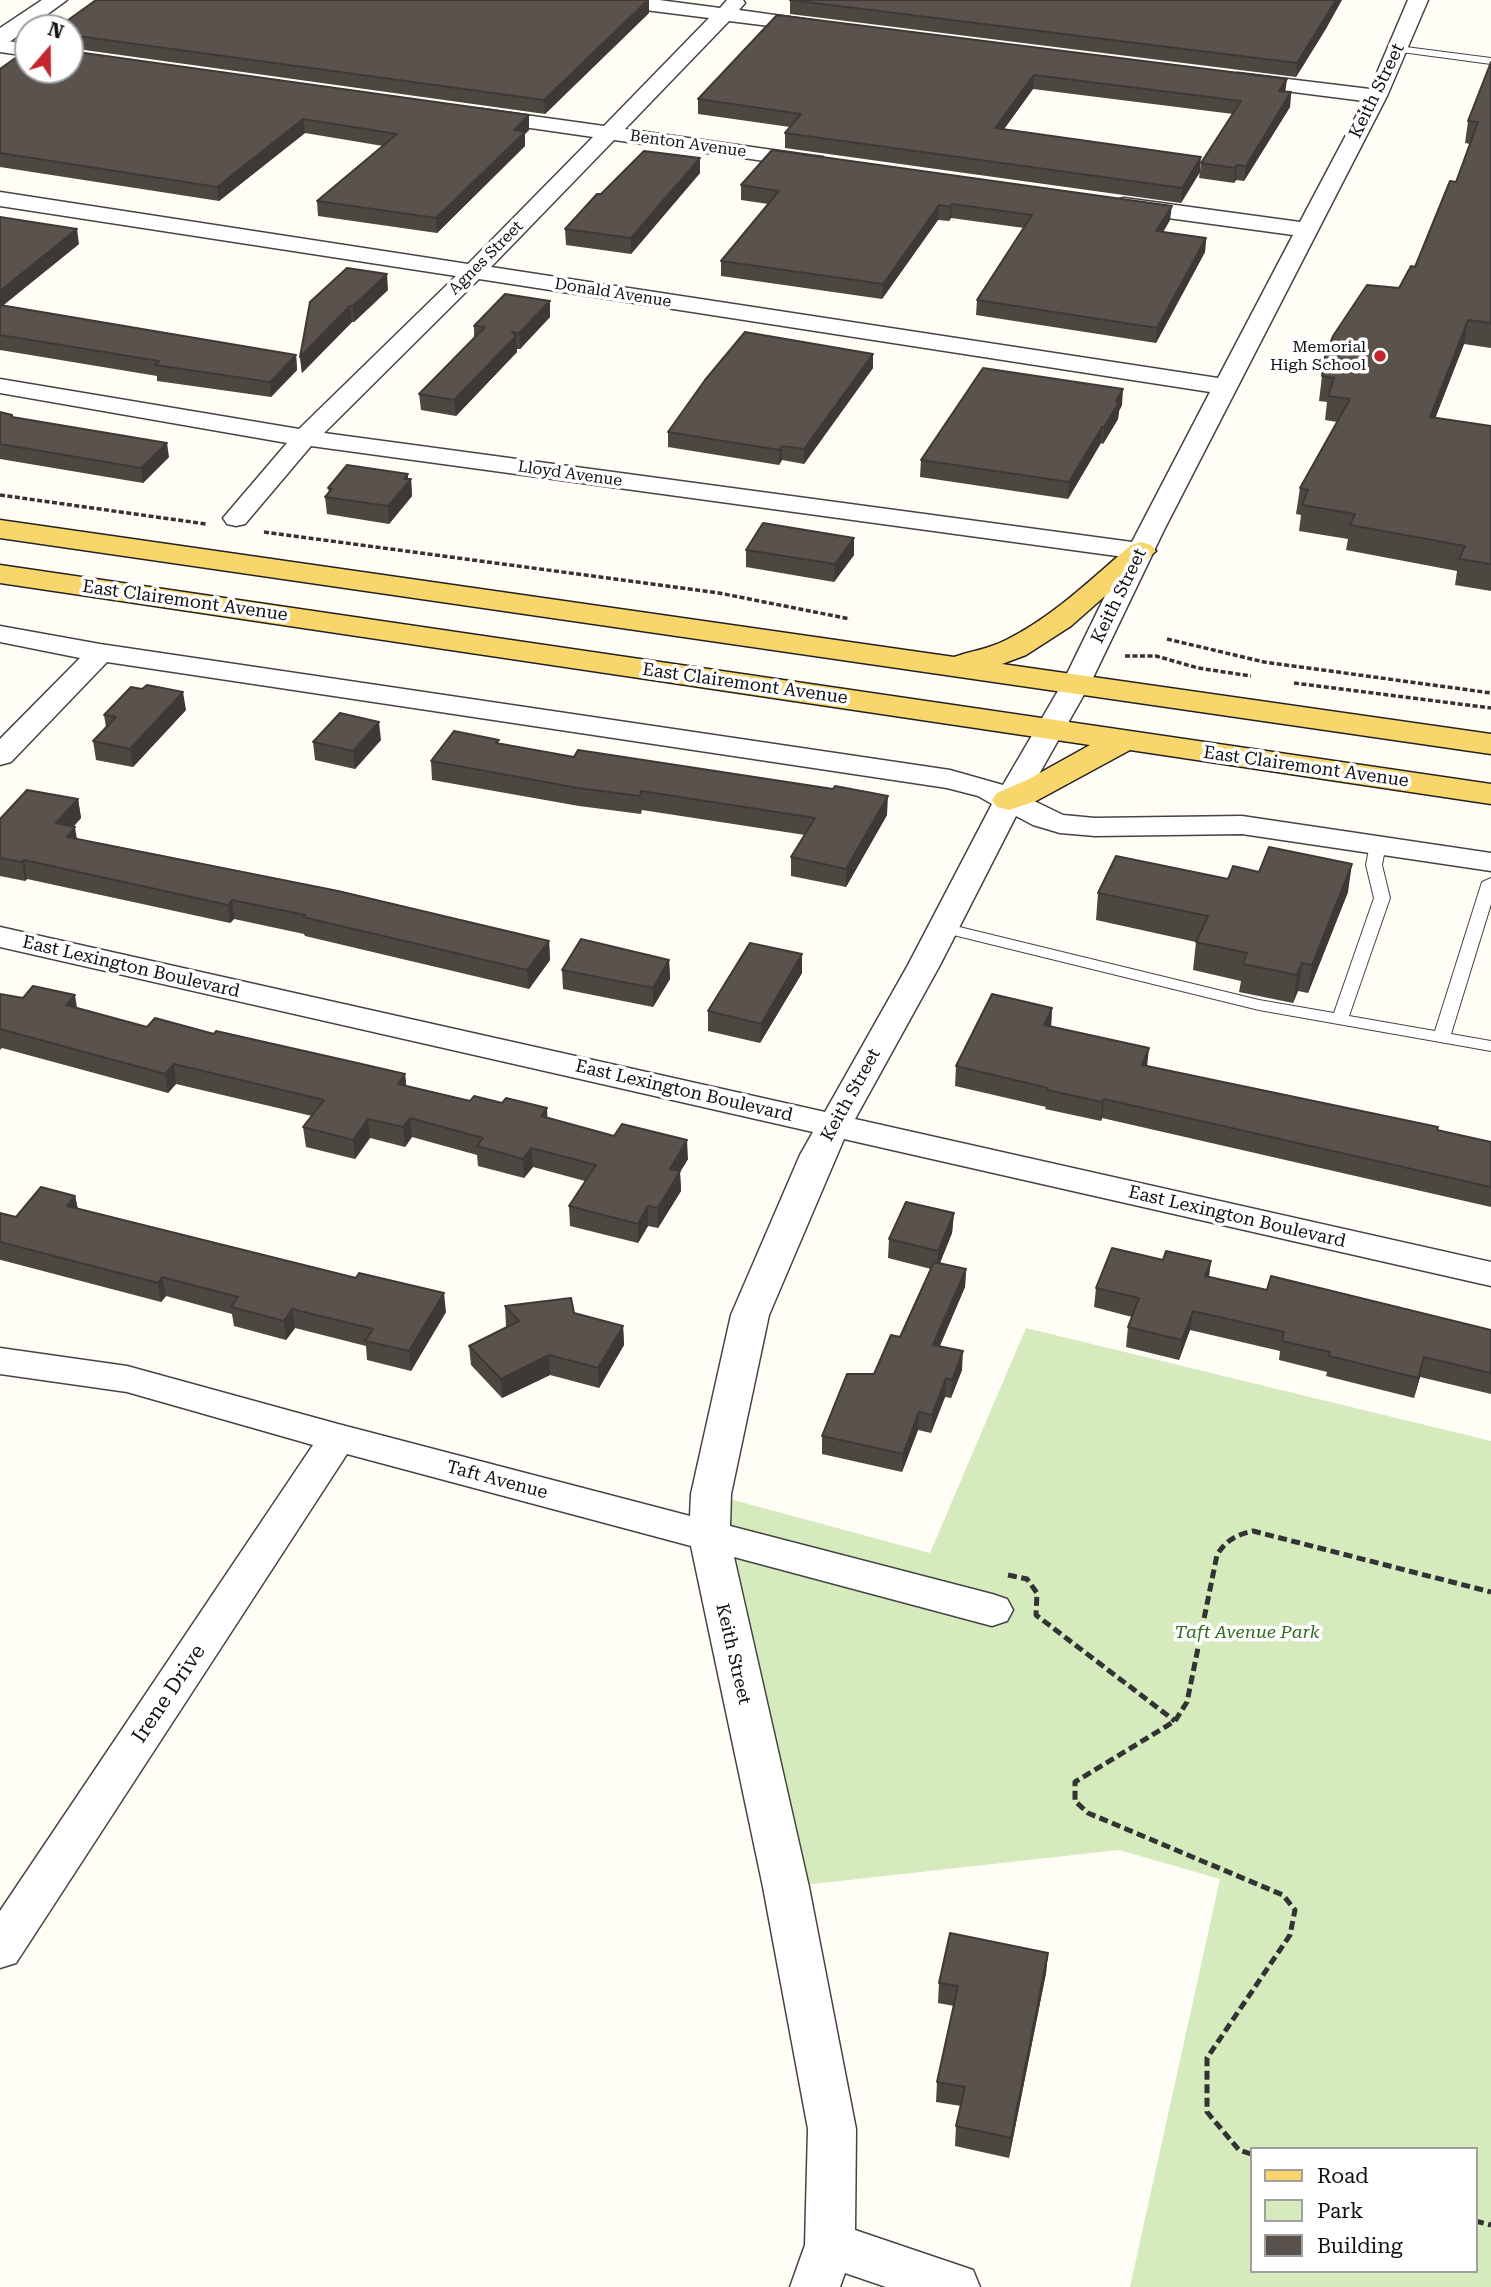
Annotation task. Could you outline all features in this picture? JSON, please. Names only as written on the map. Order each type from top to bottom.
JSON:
[{"type":"main road","points":[[0,529],[942,665],[1083,670],[1491,744]]},
{"type":"main road","points":[[942,665],[975,662],[1020,648],[1080,603],[1141,551]]},
{"type":"main road","name":"East Clairemont Avenue","points":[[0,574],[1491,794]]},
{"type":"main road","points":[[44,580],[178,583],[682,655],[797,666],[1000,694],[1053,693],[1083,670]]},
{"type":"main road","points":[[1051,730],[1076,718],[1112,708],[1491,756]]},
{"type":"main road","points":[[1009,800],[1037,790],[1085,758],[1124,741]]},
{"type":"street","points":[[0,37],[55,0]]},
{"type":"street","points":[[613,0],[731,7],[843,29]]},
{"type":"street","name":"Keith Street","points":[[823,2266],[832,2129],[786,1887],[709,1536],[711,1494],[750,1315],[834,1125],[943,928],[1009,800],[1083,670],[1225,387],[1377,96],[1418,0]]},
{"type":"street","name":"Agnes Street","points":[[236,518],[305,438],[474,272],[731,7]]},
{"type":"street","points":[[1212,75],[1377,96]]},
{"type":"street","name":"Benton Avenue","points":[[456,111],[839,165]]},
{"type":"street","name":"Donald Avenue","points":[[0,200],[1225,387]]},
{"type":"street","points":[[1100,202],[1307,230]]},
{"type":"street","name":"Lloyd Avenue","points":[[0,386],[305,438],[1141,551]]},
{"type":"street","points":[[0,634],[100,653],[950,779],[989,790],[1044,819],[1077,826],[1242,825],[1378,845],[1490,872]]},
{"type":"street","points":[[0,757],[100,653]]},
{"type":"street","name":"East Lexington Boulevard","points":[[0,937],[1491,1274]]},
{"type":"street","name":"Taft Avenue","points":[[0,1361],[127,1379],[338,1438],[992,1610]]},
{"type":"street","name":"Irene Drive","points":[[0,1949],[338,1438]]},
{"type":"street","points":[[823,2266],[955,2287]]},
{"type":"lane","points":[[1398,49],[1491,61]]},
{"type":"lane","points":[[1340,1019],[1382,898],[1374,865],[1378,845]]},
{"type":"lane","points":[[1442,1037],[1490,872]]},
{"type":"lane","points":[[943,928],[1259,1004],[1491,1045]]},
{"type":"path","points":[[0,495],[211,525]]},
{"type":"path","points":[[260,531],[750,598],[860,621]]},
{"type":"path","points":[[1167,639],[1264,662],[1491,693]]},
{"type":"path","points":[[1083,670],[1156,656],[1199,668],[1256,677]]},
{"type":"path","points":[[1282,681],[1491,708]]},
{"type":"path","points":[[1250,2154],[1239,2150],[1207,2112],[1208,2058],[1290,1935],[1295,1910],[1283,1895],[1088,1813],[1075,1801],[1075,1782],[1175,1721],[1188,1702],[1217,1555],[1224,1543],[1234,1535],[1254,1531],[1491,1592]]},
{"type":"path","points":[[992,1610],[1006,1575],[1027,1579],[1037,1594],[1036,1615],[1175,1721]]},
{"type":"green space","name":"Taft Avenue Park","points":[[1026,1328],[1491,1441],[1491,2287],[1130,2287],[1220,1879],[1119,1850],[786,1887],[711,1494],[930,1553]]},
{"type":"building","points":[[96,0],[648,0],[544,100],[84,37],[84,14],[76,14]]},
{"type":"building","points":[[790,0],[1336,0],[1297,63]]},
{"type":"building","points":[[777,15],[1287,79],[1279,91],[1291,92],[1246,166],[1237,165],[1235,168],[1201,163],[1241,101],[1034,75],[995,128],[1201,157],[1182,188],[785,133],[801,114],[698,99]]},
{"type":"building","points":[[84,53],[529,115],[514,130],[525,132],[436,218],[317,201],[397,134],[303,119],[217,187],[0,153],[0,69],[14,59],[14,84],[84,84]]},
{"type":"building","name":"Memorial High School","points":[[1491,62],[1491,323],[1468,320],[1430,417],[1491,426],[1491,564],[1459,559],[1465,546],[1350,525],[1355,514],[1302,505],[1308,490],[1300,488],[1350,399],[1328,396],[1334,378],[1322,376],[1324,359],[1333,336],[1367,285],[1399,288],[1411,266],[1415,267],[1450,181],[1456,182],[1478,122],[1468,121]]},
{"type":"building","points":[[772,150],[1172,206],[1156,231],[1206,238],[1157,328],[977,300],[1032,215],[952,204],[950,207],[939,205],[883,284],[721,261],[779,191],[741,185]]},
{"type":"building","points":[[644,151],[700,158],[631,238],[565,229],[597,194],[601,194]]},
{"type":"building","points":[[0,217],[77,229],[0,291]]},
{"type":"building","points":[[347,268],[387,274],[350,306],[300,357],[310,302]]},
{"type":"building","points":[[505,294],[550,301],[519,333],[512,332],[516,336],[454,400],[419,394],[485,327],[474,326]]},
{"type":"building","points":[[0,305],[296,355],[270,382],[155,365],[159,361],[0,335]]},
{"type":"building","points":[[745,332],[873,354],[804,449],[782,446],[779,450],[668,432],[705,380]]},
{"type":"building","points":[[983,368],[1123,389],[1116,401],[1119,402],[1069,482],[921,460]]},
{"type":"building","points":[[0,412],[12,417],[167,443],[141,468],[0,444]]},
{"type":"building","points":[[347,465],[408,474],[404,479],[411,479],[388,506],[325,497],[332,489],[328,488]]},
{"type":"building","points":[[763,523],[854,538],[835,564],[746,550]]},
{"type":"building","points":[[147,685],[183,692],[130,749],[93,741],[116,717],[104,715],[131,687],[142,689]]},
{"type":"building","points":[[340,713],[379,722],[353,751],[313,742]]},
{"type":"building","points":[[454,731],[499,740],[496,743],[574,757],[578,750],[833,789],[835,786],[888,796],[846,869],[791,857],[815,818],[641,791],[640,796],[578,788],[431,761]]},
{"type":"building","points":[[27,790],[78,799],[56,823],[75,827],[67,837],[338,891],[549,941],[527,970],[303,917],[305,915],[232,900],[228,905],[24,860],[22,862],[0,858],[0,819]]},
{"type":"building","points":[[1269,847],[1352,864],[1312,965],[1302,963],[1297,975],[1243,964],[1247,953],[1196,942],[1208,916],[1098,893],[1116,856],[1228,879],[1233,866],[1259,872]]},
{"type":"building","points":[[581,939],[669,960],[653,988],[562,970]]},
{"type":"building","points":[[750,943],[802,954],[761,1024],[708,1011]]},
{"type":"building","points":[[33,986],[75,995],[66,1005],[147,1027],[155,1018],[214,1034],[216,1031],[405,1074],[398,1084],[470,1101],[474,1096],[502,1103],[506,1098],[547,1108],[541,1116],[614,1136],[622,1124],[687,1140],[670,1169],[680,1171],[658,1208],[648,1206],[638,1224],[569,1206],[596,1165],[531,1148],[523,1159],[477,1146],[483,1138],[410,1118],[403,1127],[368,1119],[353,1140],[303,1127],[324,1100],[174,1064],[165,1074],[0,1029],[0,994],[23,998]]},
{"type":"building","points":[[992,994],[1052,1008],[1044,1025],[1149,1048],[1142,1065],[1438,1127],[1437,1130],[1491,1142],[1491,1187],[1104,1099],[1102,1102],[1047,1090],[1048,1088],[956,1066]]},
{"type":"building","points":[[41,1187],[75,1196],[67,1206],[356,1278],[359,1273],[444,1293],[409,1351],[365,1341],[373,1329],[292,1309],[284,1321],[231,1307],[238,1297],[162,1277],[158,1283],[0,1242],[0,1213],[16,1217]]},
{"type":"building","points":[[906,1202],[954,1213],[938,1251],[889,1239]]},
{"type":"building","points":[[1112,1248],[1163,1260],[1166,1251],[1211,1261],[1205,1276],[1267,1290],[1271,1276],[1491,1330],[1491,1373],[1424,1357],[1418,1378],[1329,1356],[1330,1352],[1282,1341],[1284,1332],[1193,1311],[1182,1340],[1128,1327],[1139,1298],[1096,1288]]},
{"type":"building","points":[[934,1262],[966,1269],[933,1345],[963,1351],[952,1380],[946,1378],[932,1415],[919,1412],[903,1454],[822,1436],[847,1374],[874,1374],[891,1335],[900,1337]]},
{"type":"building","points":[[571,1298],[574,1313],[623,1326],[598,1368],[549,1355],[501,1379],[469,1346],[519,1321],[505,1306]]},
{"type":"building","points":[[950,1933],[1048,1953],[1011,2138],[956,2126],[965,2087],[937,2082],[958,1986],[939,1983]]},
{"type":"place","name":"Memorial High School","points":[[1380,356]]}]
